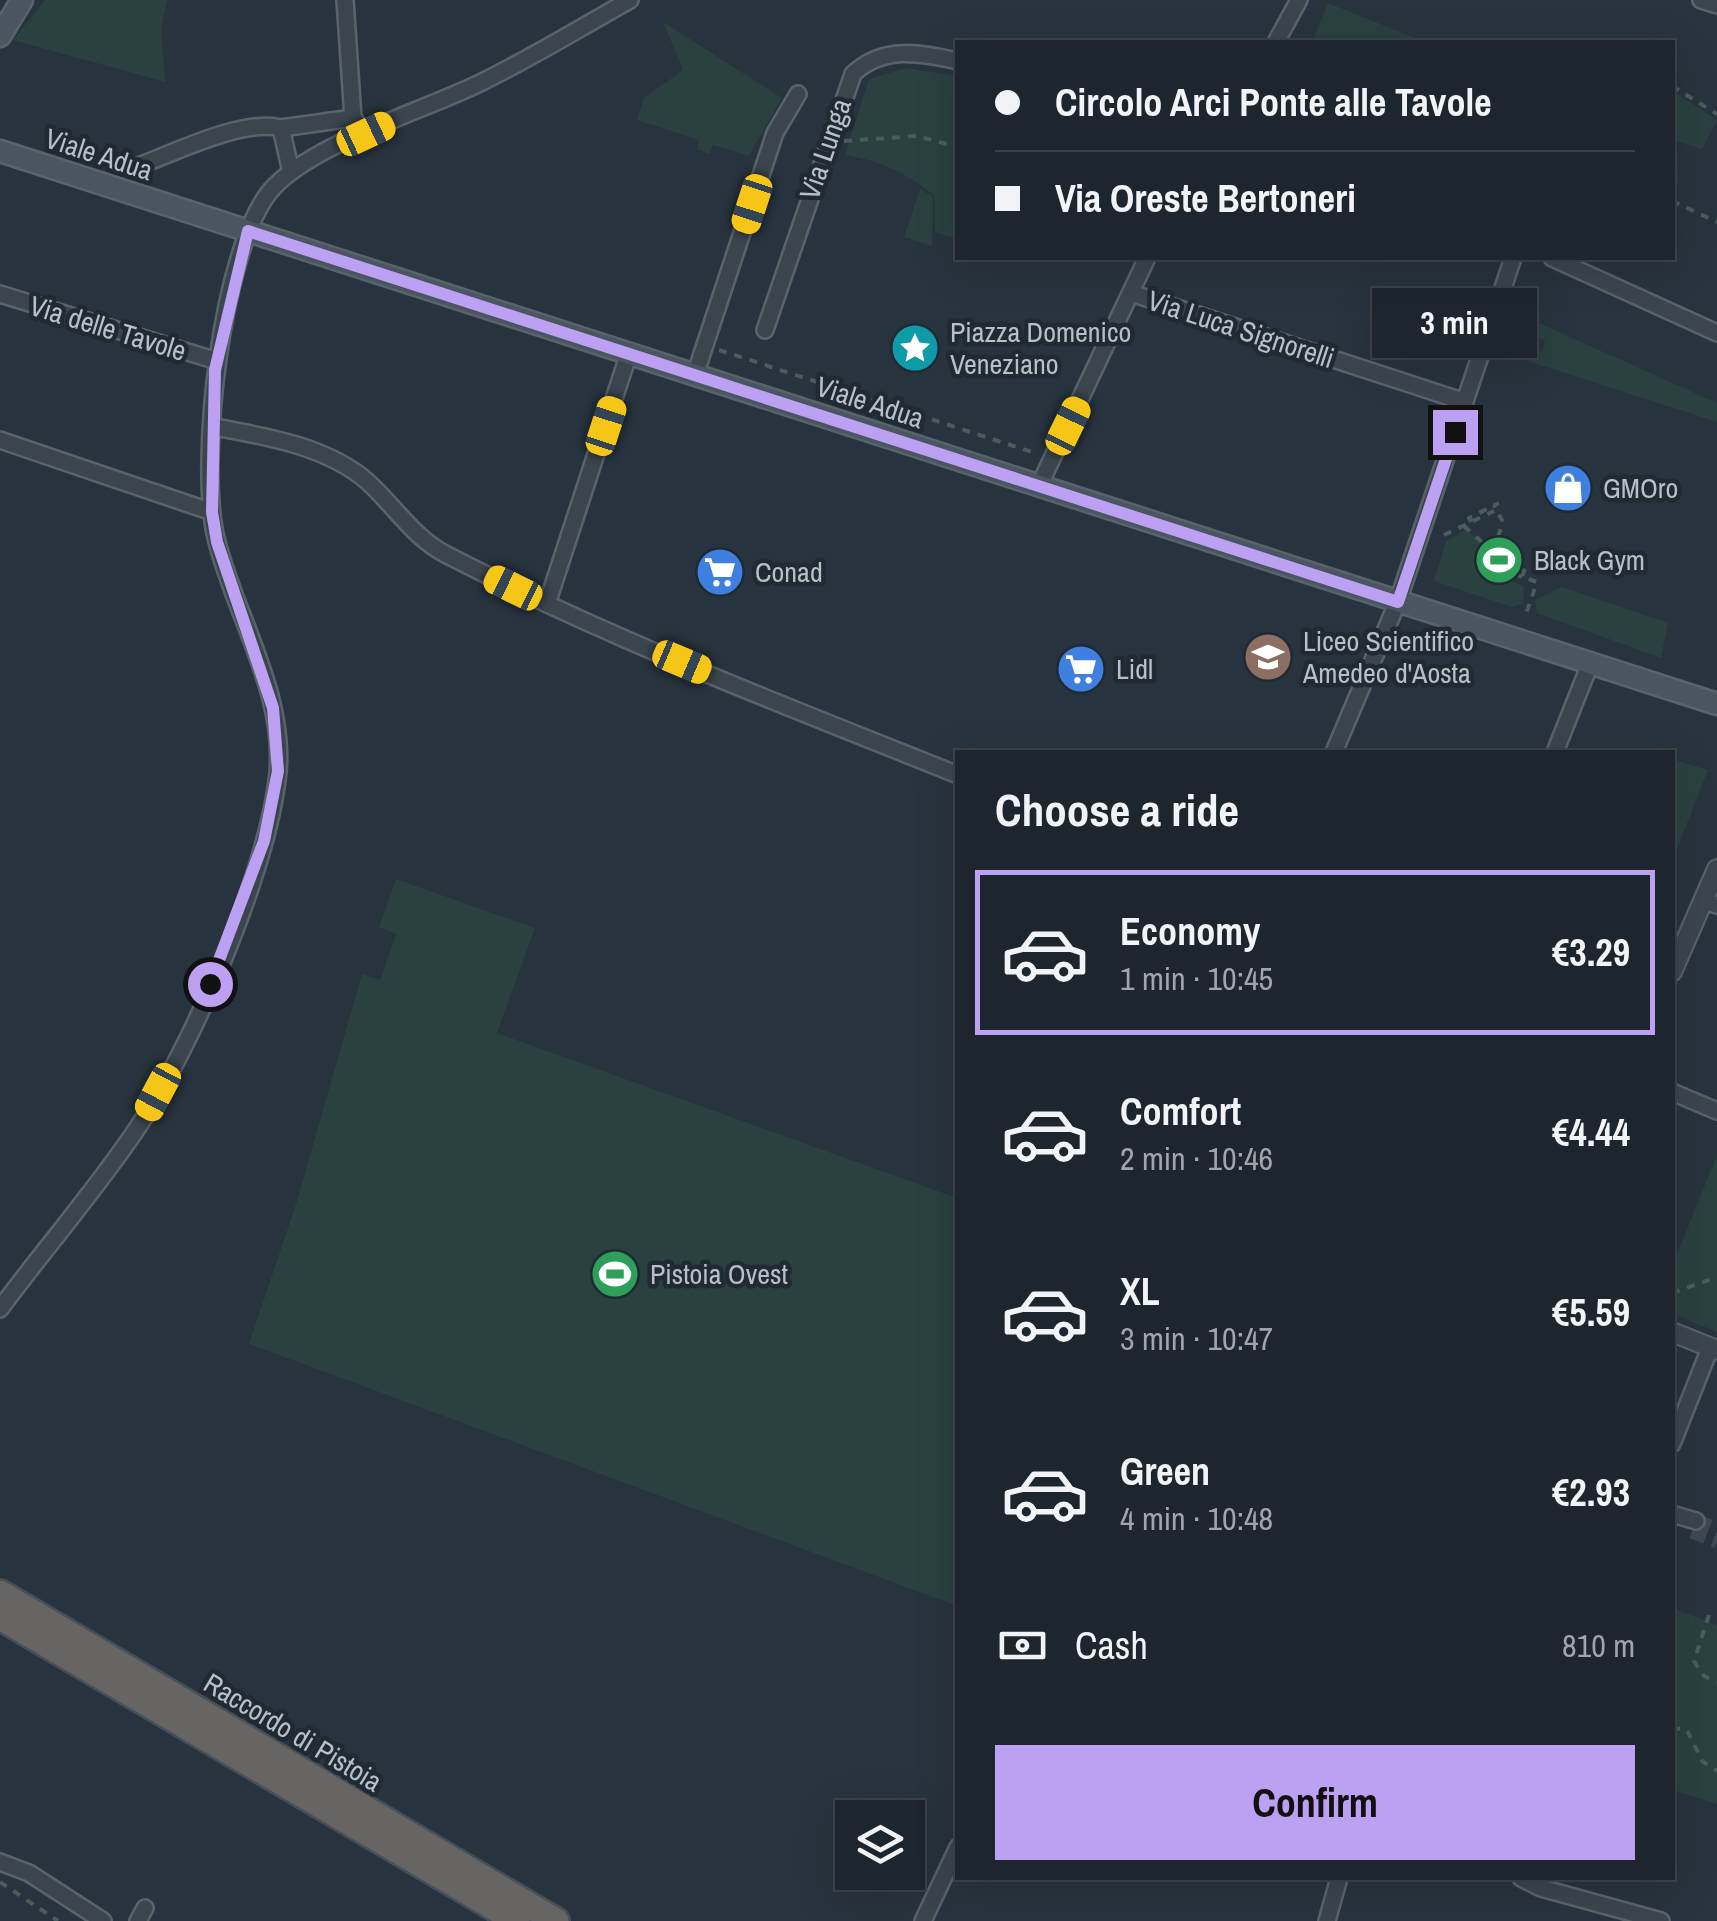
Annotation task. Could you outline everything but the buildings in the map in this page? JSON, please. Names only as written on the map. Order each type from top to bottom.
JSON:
[{"type":"highway","name":"Raccordo di Pistoia","points":[[0,1593],[556,1921]]},
{"type":"highway","name":"Raccordo di Pistoia","points":[[0,1617],[517,1921]]},
{"type":"main road","points":[[0,36],[22,0]]},
{"type":"main road","name":"Viale Adua","points":[[2,151],[1717,704]]},
{"type":"street","points":[[346,0],[353,118],[366,134]]},
{"type":"street","points":[[0,1309],[149,1109],[225,952],[264,841],[277,782],[278,741],[273,708],[217,542],[212,512],[216,361],[248,231],[263,202],[291,172],[480,82],[630,0]]},
{"type":"street","points":[[1277,40],[1292,20],[1299,0]]},
{"type":"street","points":[[1700,0],[1717,5]]},
{"type":"street","name":"Via Lunga","points":[[765,330],[853,74],[876,58],[895,54],[955,61]]},
{"type":"street","points":[[695,375],[775,133],[798,94]]},
{"type":"street","points":[[133,168],[247,128],[281,128],[353,118]]},
{"type":"street","points":[[281,128],[291,172]]},
{"type":"street","points":[[1039,486],[1147,260]]},
{"type":"street","points":[[1335,750],[1398,602],[1512,260]]},
{"type":"street","points":[[1556,260],[1717,332]]},
{"type":"street","name":"Via Luca Signorelli","points":[[1132,293],[1465,402]]},
{"type":"street","name":"Via delle Tavole","points":[[0,294],[216,361]]},
{"type":"street","points":[[547,604],[629,354]]},
{"type":"street","points":[[214,427],[285,443],[334,460],[363,478],[438,550],[547,604],[955,773]]},
{"type":"street","points":[[0,440],[212,512]]},
{"type":"street","points":[[1556,750],[1590,664]]},
{"type":"street","points":[[1675,967],[1710,903],[1717,869]]},
{"type":"street","points":[[1675,1093],[1717,1111]]},
{"type":"street","points":[[1675,1333],[1714,1349],[1675,1437]]},
{"type":"street","points":[[1675,1516],[1694,1526],[1675,1523]]},
{"type":"street","points":[[923,1921],[955,1853]]},
{"type":"street","points":[[0,1862],[29,1873],[103,1921]]},
{"type":"street","points":[[1326,1921],[1338,1880]]},
{"type":"street","points":[[1526,1880],[1540,1888],[1661,1921]]},
{"type":"path","points":[[1675,88],[1717,114]]},
{"type":"path","points":[[849,141],[917,136],[955,146]]},
{"type":"path","points":[[1675,202],[1717,222]]},
{"type":"path","points":[[705,346],[1052,458]]},
{"type":"path","points":[[1444,536],[1471,522],[1469,518],[1496,506],[1502,522],[1492,554]]},
{"type":"path","points":[[1464,526],[1492,554],[1525,568],[1522,577]]},
{"type":"path","points":[[1492,554],[1484,556],[1484,562],[1537,582],[1526,614]]},
{"type":"path","points":[[1675,1293],[1717,1277]]},
{"type":"path","points":[[1709,1615],[1694,1661],[1704,1676],[1717,1682]]},
{"type":"path","points":[[1675,1728],[1687,1730],[1702,1761],[1717,1771]]},
{"type":"path","points":[[0,1882],[51,1911],[58,1921]]},
{"type":"green space","points":[[45,0],[167,0],[161,29],[165,82],[13,40]]},
{"type":"green space","points":[[1328,3],[1420,40],[1313,40]]},
{"type":"green space","points":[[663,22],[782,98],[749,156],[713,145],[710,154],[697,149],[699,140],[637,120],[644,98],[683,70]]},
{"type":"green space","points":[[906,68],[955,76],[955,238],[935,232],[935,196],[904,175],[845,155],[869,79]]},
{"type":"green space","points":[[1675,92],[1717,120],[1702,149],[1677,141],[1678,184]]},
{"type":"green space","points":[[920,189],[933,197],[932,246],[904,237]]},
{"type":"green space","points":[[1508,309],[1717,403],[1717,422],[1494,350],[1499,336],[1542,352],[1545,340],[1500,331]]},
{"type":"green space","points":[[1466,529],[1491,552],[1480,558],[1482,567],[1524,587],[1523,604],[1512,607],[1434,581],[1446,541]]},
{"type":"green space","points":[[1562,587],[1668,623],[1661,658],[1537,613],[1535,600]]},
{"type":"green space","points":[[1675,760],[1708,770],[1675,854]]},
{"type":"green space","name":"Pistoia Ovest","points":[[396,879],[535,928],[497,1033],[955,1197],[955,1605],[249,1344],[296,1204],[362,974],[380,980],[396,934],[379,927]]},
{"type":"green space","points":[[1717,1155],[1717,1332],[1675,1315],[1675,1259]]},
{"type":"green space","points":[[1675,1609],[1717,1625],[1717,1804],[1675,1791]]},
{"type":"tunnel","points":[[1696,1521],[1717,1530]]},
{"type":"tunnel","points":[[1692,1531],[1717,1541]]},
{"type":"place","name":"Piazza Domenico Veneziano","points":[[915,348]]},
{"type":"place","name":"GMOro","points":[[1568,488]]},
{"type":"place","name":"Black Gym","points":[[1499,560]]},
{"type":"place","name":"Conad","points":[[720,572]]},
{"type":"place","name":"Liceo Scientifico Amedeo d'Aosta","points":[[1268,657]]},
{"type":"place","name":"Lidl","points":[[1081,669]]},
{"type":"place","name":"Pistoia Ovest","points":[[615,1274]]},
{"type":"route","points":[[210,984],[264,841],[278,771],[273,708],[217,542],[212,512],[215,370],[248,231],[1398,602],[1455,432]]}]
